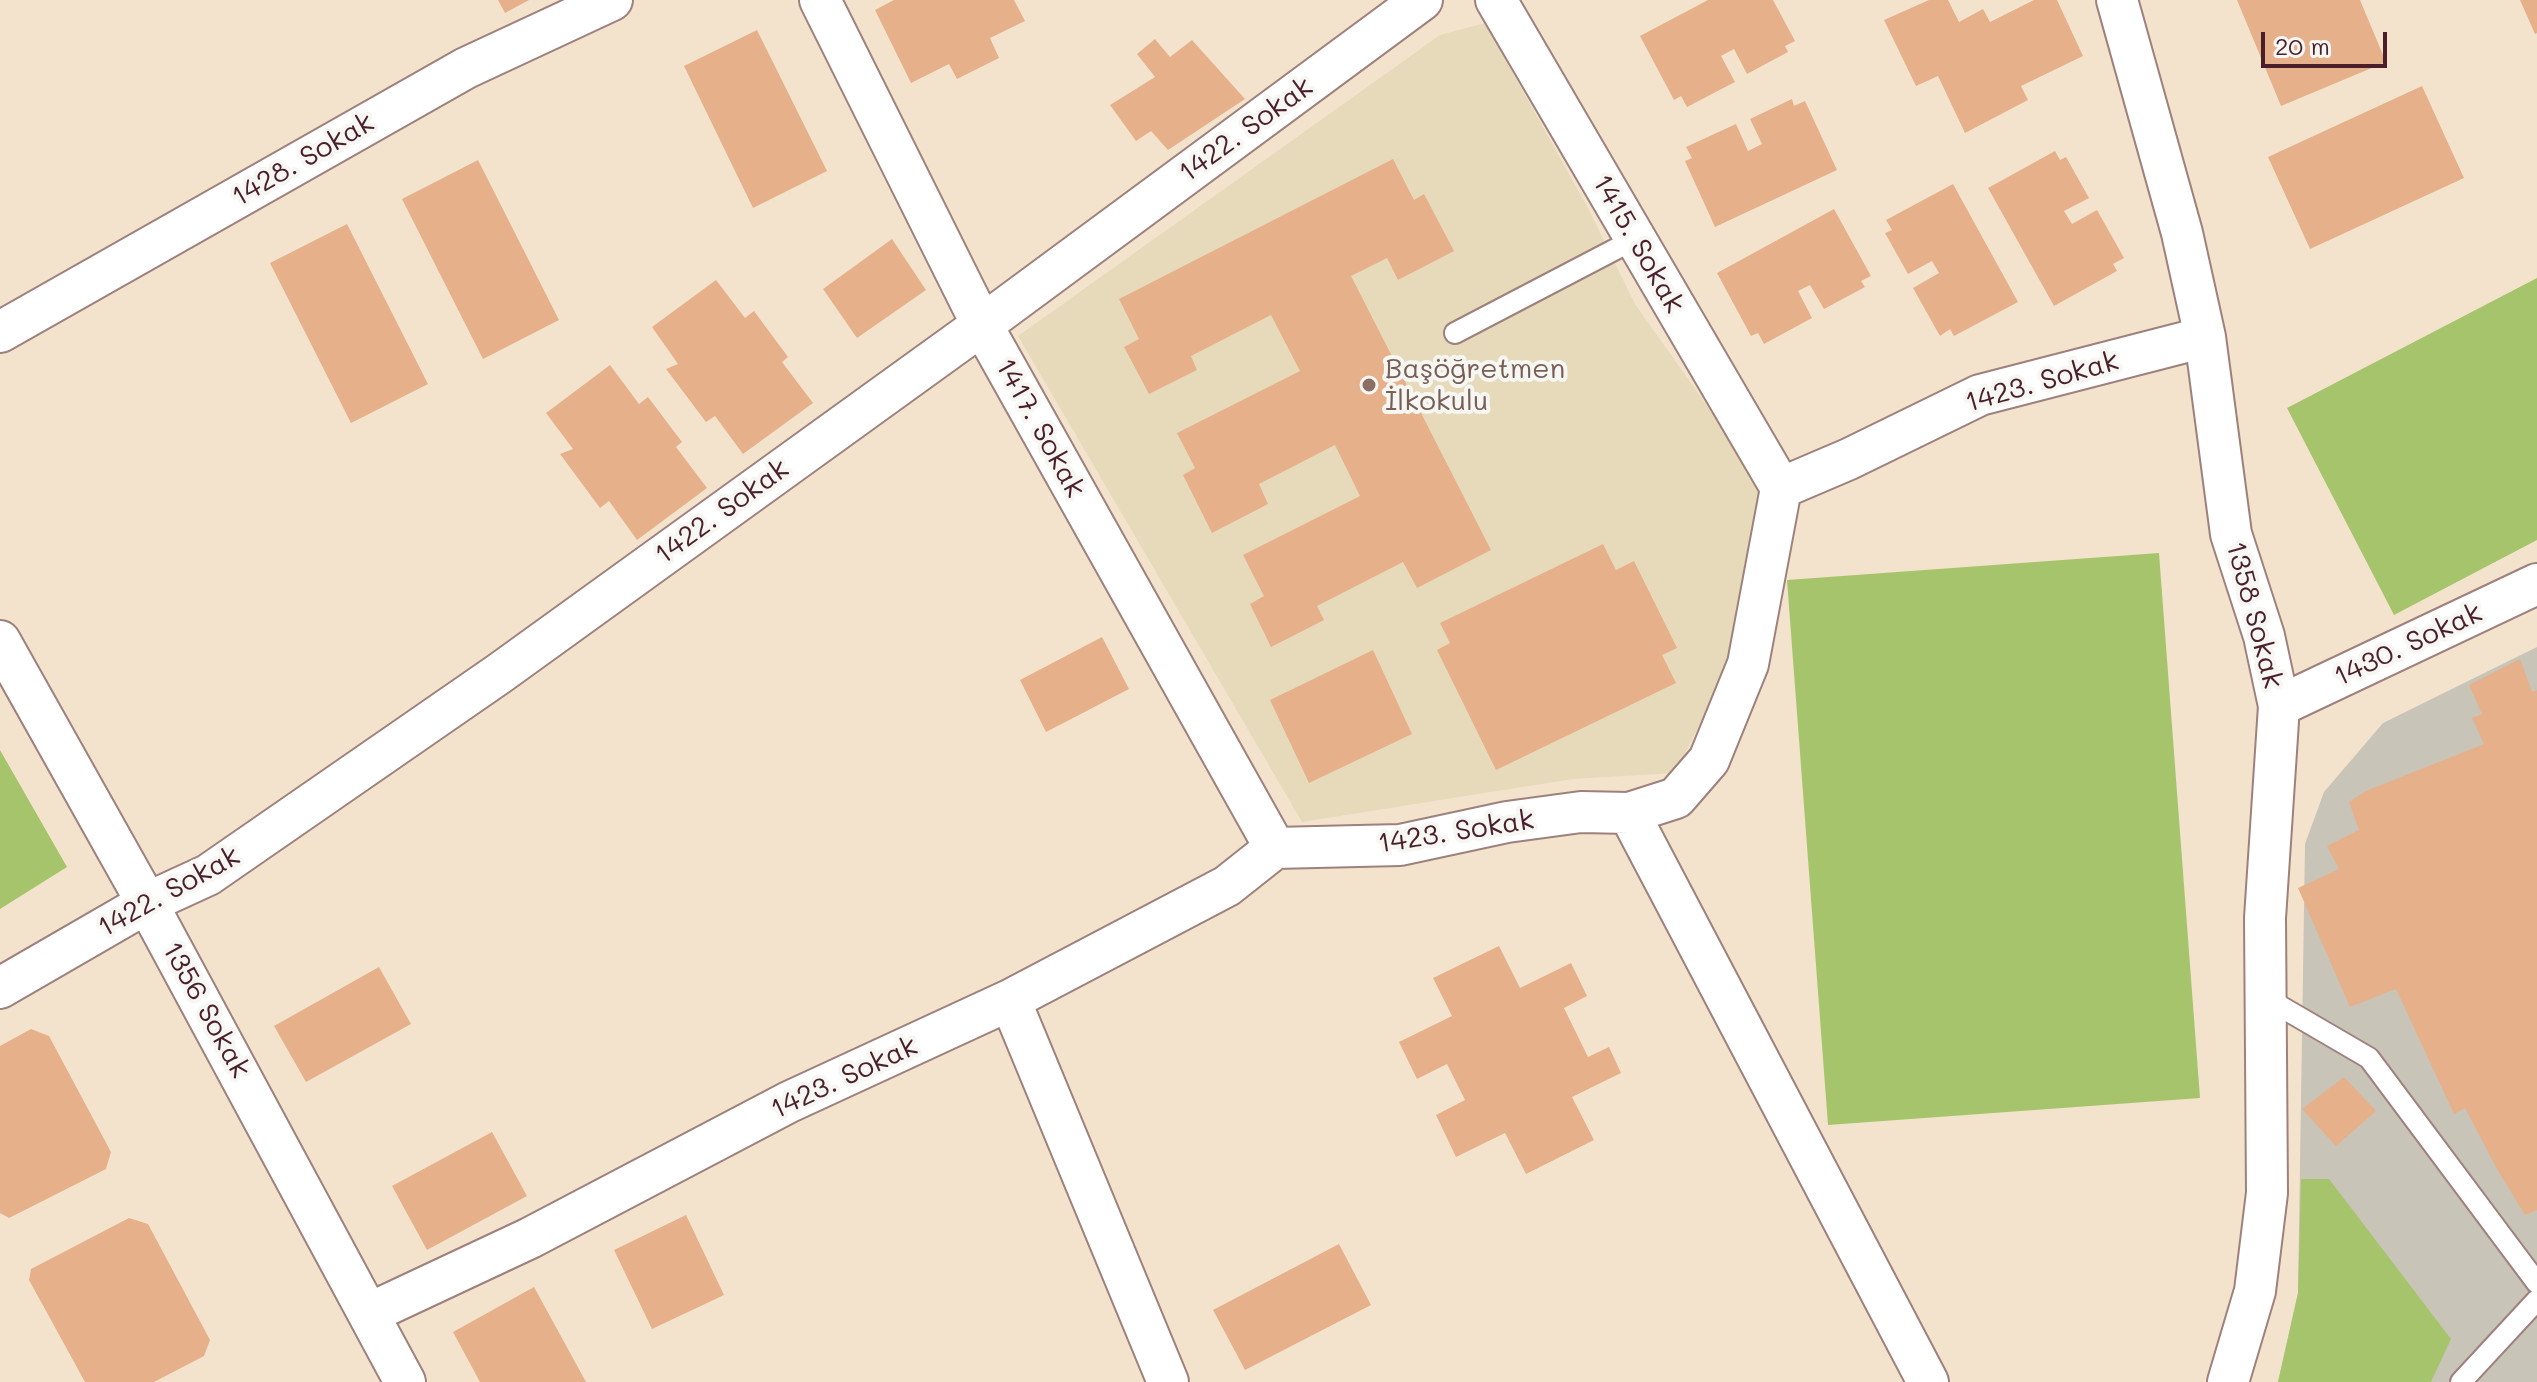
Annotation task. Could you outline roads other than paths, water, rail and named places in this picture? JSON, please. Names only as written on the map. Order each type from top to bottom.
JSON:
[{"type":"street","name":"1428. Sokak","points":[[0,332],[466,68],[612,0]]},
{"type":"street","name":"1417. Sokak","points":[[820,0],[982,325],[1275,848]]},
{"type":"street","name":"1422. Sokak","points":[[0,988],[147,903],[208,875],[500,673],[982,325],[1422,0]]},
{"type":"street","name":"1415. Sokak","points":[[1496,0],[1781,488]]},
{"type":"street","name":"1358 Sokak","points":[[2117,0],[2182,233],[2205,337],[2231,534],[2264,636],[2279,706],[2265,918],[2267,1193],[2255,1291],[2228,1382]]},
{"type":"street","name":"1423. Sokak","points":[[370,1313],[530,1238],[789,1102],[1010,1000],[1227,886],[1275,848],[1400,845],[1507,822],[1581,812],[1629,813],[1676,798],[1709,760],[1748,664],[1781,488],[1849,459],[1980,395],[2205,337]]},
{"type":"street","name":"1430. Sokak","points":[[2279,706],[2537,584]]},
{"type":"street","name":"1356 Sokak","points":[[0,641],[147,903],[405,1382]]},
{"type":"street","points":[[1629,813],[1928,1382]]},
{"type":"street","points":[[1010,1000],[1168,1382]]},
{"type":"lane","points":[[1455,333],[1635,239]]},
{"type":"lane","points":[[2266,998],[2369,1058],[2534,1272]]},
{"type":"lane","points":[[2461,1382],[2537,1300]]},
{"type":"place","name":"Başöğretmen İlkokulu","points":[[1369,385]]}]
